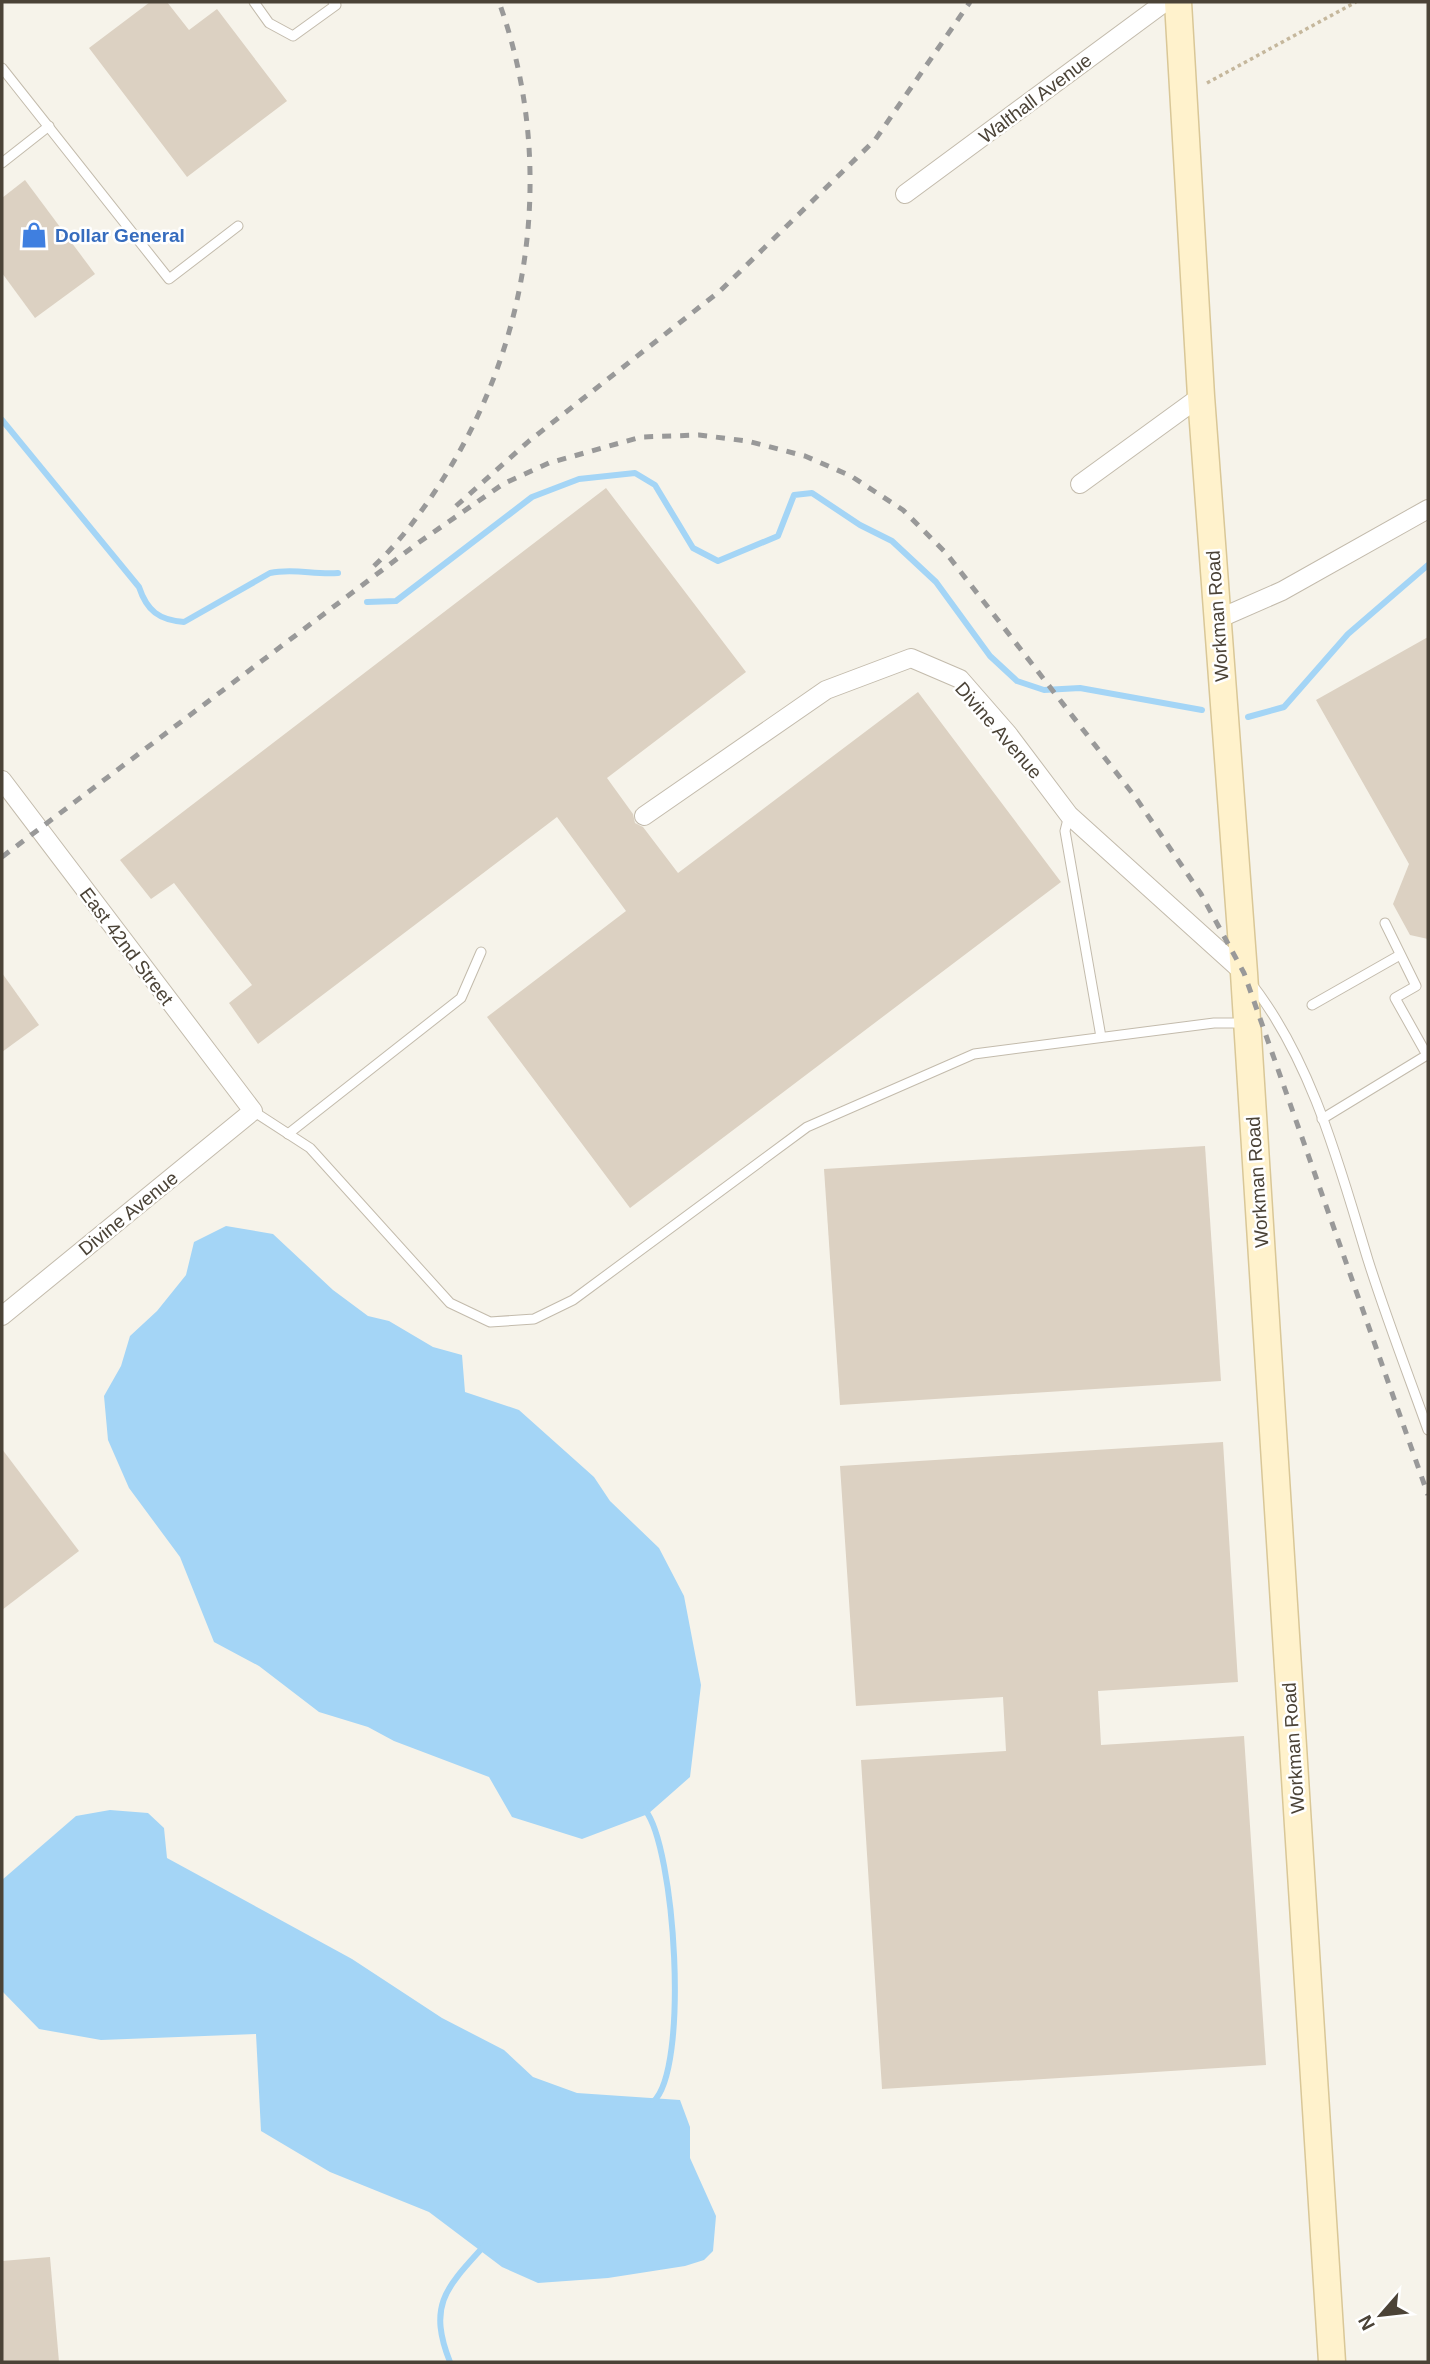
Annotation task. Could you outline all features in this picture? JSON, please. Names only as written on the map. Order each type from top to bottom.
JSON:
[{"type":"street","name":"Walthall Avenue","points":[[905,194],[1164,2]]},
{"type":"street","name":"Workman Road","points":[[1178,2],[1201,396],[1244,973],[1332,2362]]},
{"type":"street","points":[[1080,484],[1201,396]]},
{"type":"street","points":[[1218,619],[1282,591],[1428,509]]},
{"type":"street","name":"Divine Avenue","points":[[644,816],[826,690],[911,658],[960,680],[1008,734],[1069,815],[1244,973]]},
{"type":"street","name":"East 42nd Street","points":[[2,780],[253,1111]]},
{"type":"street","name":"Divine Avenue","points":[[2,1316],[253,1111]]},
{"type":"lane","points":[[254,2],[269,23],[293,36],[336,5],[333,2]]},
{"type":"lane","points":[[2,68],[169,279],[238,226]]},
{"type":"lane","points":[[2,163],[49,126]]},
{"type":"lane","points":[[1069,815],[1065,831],[1101,1037]]},
{"type":"lane","points":[[1322,1119],[1427,1055],[1395,998],[1416,986],[1385,923]]},
{"type":"lane","points":[[288,1134],[461,998],[481,952]]},
{"type":"lane","points":[[1312,1005],[1400,955]]},
{"type":"lane","points":[[1244,973],[1276,1016],[1334,1145],[1369,1263],[1428,1430]]},
{"type":"lane","points":[[253,1111],[310,1148],[450,1303],[490,1322],[534,1319],[573,1300],[807,1127],[974,1054],[1214,1023],[1247,1023]]},
{"type":"path","points":[[1182,96],[1356,2]]},
{"type":"water","points":[[226,1226],[273,1234],[333,1290],[368,1316],[389,1321],[433,1347],[462,1355],[465,1392],[519,1410],[594,1477],[610,1501],[659,1548],[684,1596],[701,1685],[690,1777],[648,1814],[582,1839],[512,1817],[489,1777],[394,1741],[368,1727],[319,1712],[259,1666],[214,1642],[180,1557],[129,1488],[108,1440],[104,1396],[121,1366],[130,1336],[157,1311],[186,1275],[194,1242]]},
{"type":"water","points":[[110,1810],[148,1813],[164,1828],[167,1858],[352,1959],[442,2018],[504,2050],[533,2077],[577,2093],[680,2100],[690,2127],[690,2158],[716,2216],[713,2251],[704,2260],[685,2266],[608,2278],[538,2283],[502,2267],[429,2212],[330,2172],[261,2131],[256,2034],[101,2040],[39,2029],[2,1991],[2,1880],[76,1816]]},
{"type":"building","points":[[150,2],[167,2],[189,30],[217,9],[287,101],[187,177],[89,48]]},
{"type":"building","name":"Dollar General","points":[[25,180],[95,274],[35,318],[2,273],[2,198]]},
{"type":"building","points":[[606,488],[746,672],[607,778],[633,814],[635,823],[643,827],[678,873],[918,692],[1061,882],[630,1208],[487,1017],[626,911],[557,817],[258,1044],[229,1003],[252,985],[174,883],[151,899],[120,860]]},
{"type":"building","points":[[1428,637],[1428,939],[1410,935],[1393,904],[1409,864],[1316,700]]},
{"type":"building","points":[[2,973],[39,1025],[2,1052]]},
{"type":"building","points":[[1205,1146],[1221,1381],[840,1405],[824,1169]]},
{"type":"building","points":[[1223,1442],[1238,1682],[1098,1691],[1101,1745],[1244,1736],[1266,2065],[882,2089],[861,1760],[1006,1751],[1003,1697],[856,1706],[840,1466]]},
{"type":"building","points":[[2,1449],[79,1551],[2,1610]]},
{"type":"building","points":[[50,2257],[59,2362],[2,2362],[2,2261]]},
{"type":"waterway","points":[[2,420],[139,587],[150,608],[161,616],[184,622],[270,573],[338,573]]},
{"type":"waterway","points":[[367,602],[396,601],[532,497],[579,479],[635,473],[655,485],[693,548],[718,561],[778,536],[794,495],[812,493],[860,525],[892,541],[936,582],[990,656],[1017,681],[1044,690],[1080,688],[1202,710]]},
{"type":"waterway","points":[[1248,717],[1284,707],[1348,634],[1428,565]]},
{"type":"waterway","points":[[645,1810],[655,1832],[664,1866],[674,1958],[672,2048],[665,2082],[653,2102]]},
{"type":"waterway","points":[[450,2362],[443,2342],[441,2311],[451,2285],[485,2245]]},
{"type":"railway","points":[[374,566],[428,502],[474,425],[498,367],[515,308],[526,247],[530,185],[527,123],[517,62],[499,2]]},
{"type":"railway","points":[[456,506],[529,441],[720,291],[875,140],[970,2]]},
{"type":"railway","points":[[2,857],[418,543],[503,484],[549,463],[641,437],[699,435],[747,441],[805,456],[851,476],[903,510],[946,553],[1136,798],[1201,894],[1244,973],[1428,1495]]},
{"type":"place","name":"Dollar General","points":[[34,235]]}]
